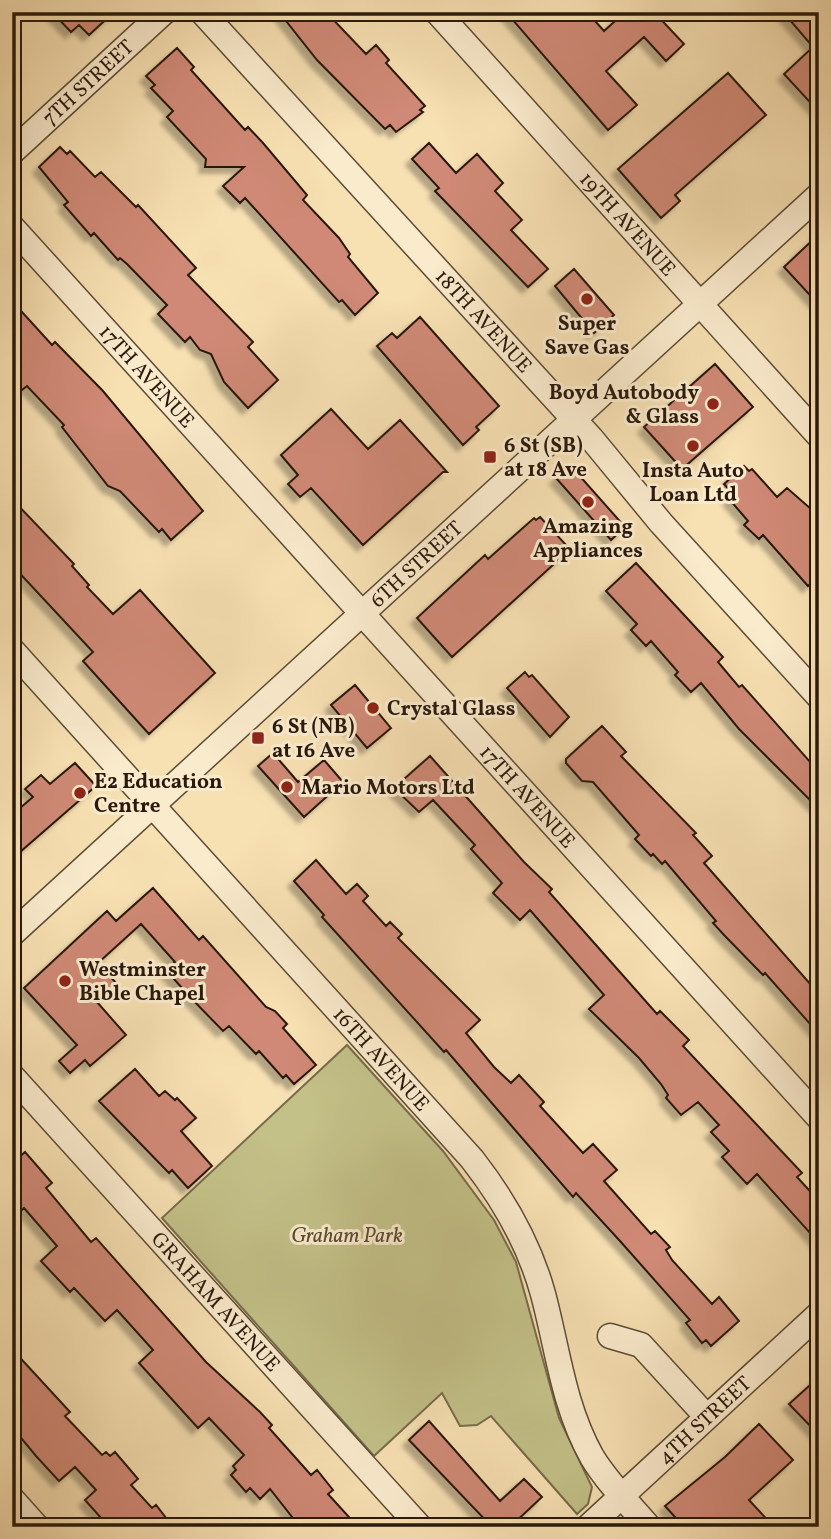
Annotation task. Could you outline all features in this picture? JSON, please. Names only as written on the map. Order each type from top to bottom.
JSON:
[{"type":"street","name":"7TH STREET","points":[[12,152],[164,12]]},
{"type":"street","name":"18TH AVENUE","points":[[202,12],[573,419],[661,523],[819,697]]},
{"type":"street","name":"19TH AVENUE","points":[[437,12],[819,436]]},
{"type":"street","name":"6TH STREET","points":[[12,934],[819,195]]},
{"type":"street","name":"17TH AVENUE","points":[[12,227],[819,1118]]},
{"type":"street","name":"16TH AVENUE","points":[[12,650],[472,1159],[499,1194],[535,1269],[562,1383],[573,1414],[593,1458],[649,1527]]},
{"type":"street","name":"GRAHAM AVENUE","points":[[12,1076],[420,1527]]},
{"type":"street","name":"4TH STREET","points":[[588,1527],[819,1314]]},
{"type":"street","points":[[610,1336],[641,1345],[706,1416]]},
{"type":"street","points":[[12,1499],[37,1527]]},
{"type":"green space","name":"Graham Park","points":[[347,1045],[443,1151],[494,1220],[516,1262],[559,1418],[592,1487],[588,1504],[577,1514],[491,1416],[477,1425],[460,1426],[442,1393],[374,1456],[162,1218]]},
{"type":"building","points":[[52,12],[114,12],[89,35],[79,25],[71,32]]},
{"type":"building","points":[[279,12],[326,12],[366,54],[376,45],[389,60],[386,63],[425,106],[420,110],[423,112],[396,132],[390,125],[385,129],[317,60]]},
{"type":"building","points":[[506,12],[587,12],[604,31],[625,12],[654,12],[684,44],[666,61],[644,37],[606,71],[637,105],[608,130]]},
{"type":"building","points":[[783,12],[819,12],[819,112],[784,74],[813,47]]},
{"type":"building","points":[[177,48],[194,67],[191,70],[245,130],[248,127],[263,143],[307,195],[303,200],[339,238],[350,254],[348,257],[378,293],[355,315],[342,300],[339,302],[245,198],[240,203],[223,186],[244,167],[205,167],[206,159],[167,117],[173,111],[151,88],[155,85],[146,76]]},
{"type":"building","points":[[728,73],[766,115],[675,195],[680,201],[661,218],[618,169]]},
{"type":"building","points":[[429,143],[456,173],[477,154],[503,183],[495,191],[522,220],[511,230],[548,269],[528,287],[435,191],[439,188],[412,159]]},
{"type":"building","points":[[60,147],[67,154],[70,151],[95,177],[101,172],[136,207],[138,205],[196,268],[188,275],[253,342],[248,347],[278,380],[248,408],[224,382],[211,354],[200,350],[190,337],[185,342],[158,314],[167,305],[127,264],[120,258],[118,260],[94,233],[91,236],[64,205],[68,202],[39,167]]},
{"type":"building","points":[[819,234],[819,305],[784,267]]},
{"type":"building","points":[[574,269],[614,315],[594,333],[555,286]]},
{"type":"building","points":[[12,301],[52,345],[55,342],[103,391],[203,511],[171,540],[162,529],[159,532],[120,491],[108,486],[62,427],[64,425],[27,386],[22,390],[12,379]]},
{"type":"building","points":[[420,317],[499,406],[476,427],[479,430],[463,445],[377,346],[392,333],[397,338]]},
{"type":"building","points":[[715,364],[753,407],[682,469],[644,427]]},
{"type":"building","points":[[331,409],[368,449],[400,420],[447,472],[443,472],[363,545],[311,488],[300,497],[288,484],[298,475],[281,455]]},
{"type":"building","points":[[570,465],[625,527],[611,540],[556,478]]},
{"type":"building","points":[[744,466],[749,471],[752,469],[777,497],[787,488],[819,516],[819,577],[808,586],[763,535],[759,539],[744,525],[748,521],[729,499],[734,495],[724,484]]},
{"type":"building","points":[[12,499],[74,564],[72,566],[89,585],[87,587],[113,614],[140,590],[215,673],[149,734],[83,661],[93,652],[12,565]]},
{"type":"building","points":[[540,517],[568,547],[564,550],[566,553],[452,657],[417,618],[485,555],[488,559],[534,518],[536,520]]},
{"type":"building","points":[[636,563],[723,657],[718,662],[739,687],[742,685],[819,772],[819,809],[739,729],[701,683],[691,692],[675,675],[678,672],[651,641],[646,646],[631,630],[637,624],[606,591]]},
{"type":"building","points":[[525,672],[529,677],[532,675],[569,717],[550,737],[507,688]]},
{"type":"building","points":[[355,685],[391,728],[367,748],[331,705]]},
{"type":"building","points":[[602,726],[626,752],[621,756],[696,833],[693,835],[712,856],[704,863],[819,994],[819,1034],[765,973],[763,975],[713,923],[716,921],[665,861],[662,864],[653,854],[651,856],[635,839],[639,835],[593,782],[582,781],[566,763],[566,759]]},
{"type":"building","points":[[273,753],[298,782],[324,760],[343,782],[304,817],[258,766]]},
{"type":"building","points":[[430,756],[524,862],[552,889],[549,892],[657,1014],[660,1011],[689,1040],[683,1046],[802,1173],[797,1177],[819,1201],[819,1243],[757,1174],[747,1184],[722,1157],[729,1151],[711,1132],[719,1125],[698,1102],[681,1115],[666,1098],[668,1095],[661,1084],[639,1058],[589,1009],[604,995],[530,910],[520,920],[493,893],[502,883],[471,849],[475,845],[433,800],[419,812],[394,788]]},
{"type":"building","points":[[75,763],[96,786],[12,859],[12,815],[33,797],[25,789],[41,775],[50,784]]},
{"type":"building","points":[[316,860],[346,894],[357,884],[368,896],[363,901],[386,926],[390,922],[402,934],[398,938],[480,1020],[466,1033],[494,1067],[511,1083],[519,1075],[544,1102],[540,1106],[583,1153],[593,1144],[617,1170],[604,1181],[651,1234],[655,1231],[670,1247],[666,1250],[672,1260],[712,1304],[719,1297],[739,1321],[711,1346],[706,1340],[702,1343],[686,1323],[690,1320],[620,1241],[576,1193],[573,1197],[446,1050],[444,1052],[322,917],[324,915],[294,881]]},
{"type":"building","points":[[153,888],[199,940],[203,936],[266,1007],[275,1011],[287,1024],[283,1028],[316,1065],[294,1084],[286,1075],[283,1078],[259,1051],[256,1054],[229,1026],[223,1031],[190,997],[166,970],[175,962],[141,924],[98,963],[117,984],[97,1002],[126,1035],[90,1066],[85,1060],[70,1073],[59,1061],[77,1045],[24,988],[107,911],[116,921]]},
{"type":"building","points":[[135,1069],[159,1096],[165,1091],[175,1100],[177,1098],[196,1118],[181,1131],[212,1166],[188,1188],[172,1170],[169,1173],[99,1101]]},
{"type":"building","points":[[25,1152],[52,1183],[46,1188],[91,1242],[96,1238],[206,1362],[272,1425],[269,1428],[311,1475],[317,1470],[333,1490],[328,1494],[358,1527],[300,1527],[270,1489],[260,1499],[250,1488],[246,1492],[231,1475],[236,1470],[233,1466],[244,1455],[209,1418],[198,1428],[139,1363],[153,1350],[117,1310],[105,1321],[74,1288],[70,1292],[41,1261],[57,1246],[24,1208],[12,1219],[12,1164]]},
{"type":"building","points":[[12,1349],[70,1412],[65,1416],[102,1455],[106,1452],[110,1456],[115,1452],[138,1479],[131,1485],[152,1508],[156,1505],[173,1527],[109,1527],[85,1500],[96,1490],[75,1467],[59,1481],[36,1456],[12,1427]]},
{"type":"building","points":[[819,1377],[819,1435],[789,1404]]},
{"type":"building","points":[[429,1421],[500,1501],[524,1479],[542,1497],[510,1527],[492,1527],[409,1440]]},
{"type":"building","points":[[759,1424],[793,1460],[749,1500],[774,1527],[684,1527],[665,1506],[725,1457]]},
{"type":"place","name":"Super Save Gas","points":[[587,299]]},
{"type":"place","name":"Boyd Autobody & Glass","points":[[713,404]]},
{"type":"place","name":"Insta Auto Loan Ltd","points":[[693,446]]},
{"type":"place","name":"6 St (SB) at 18 Ave","points":[[490,457]]},
{"type":"place","name":"Amazing Appliances","points":[[588,502]]},
{"type":"place","name":"Crystal Glass","points":[[373,708]]},
{"type":"place","name":"6 St (NB) at 16 Ave","points":[[258,738]]},
{"type":"place","name":"Mario Motors Ltd","points":[[287,787]]},
{"type":"place","name":"E2 Education Centre","points":[[80,793]]},
{"type":"place","name":"Westminster Bible Chapel","points":[[65,981]]}]
